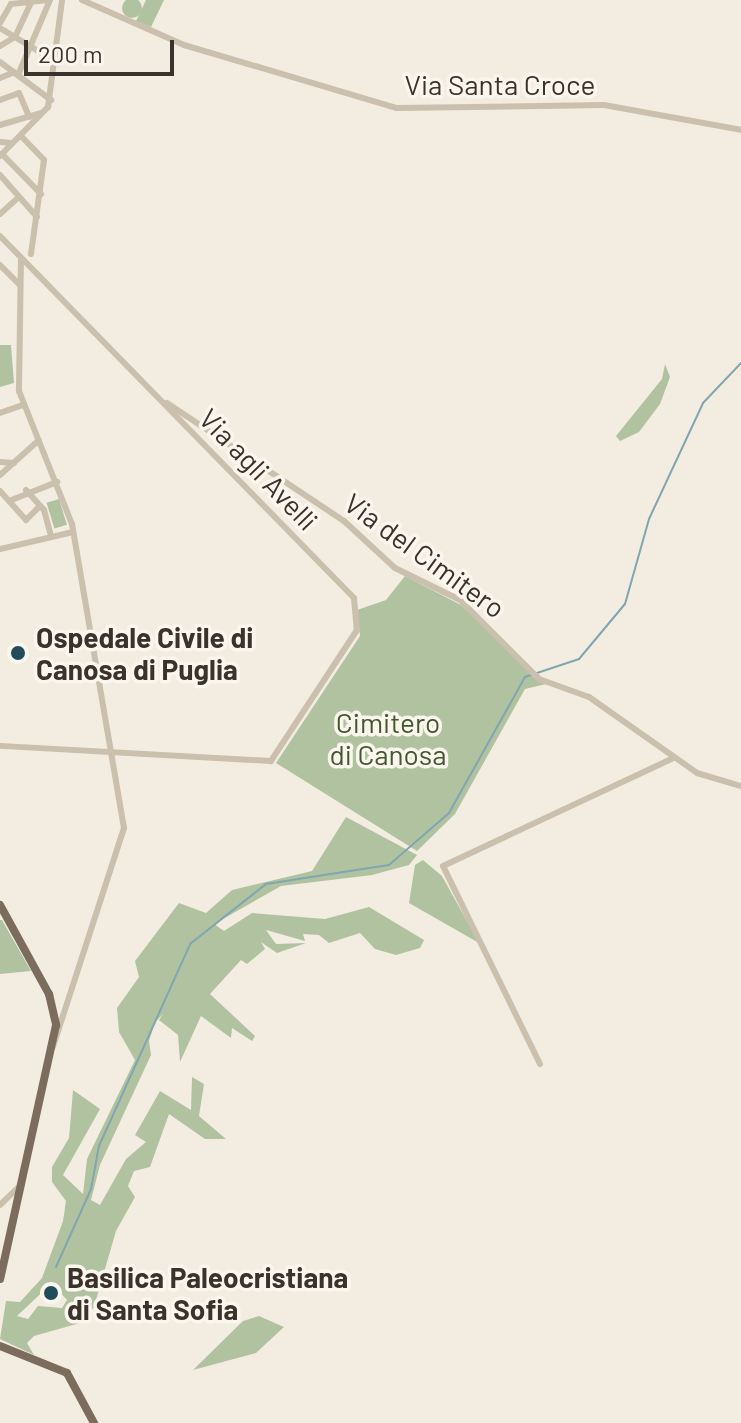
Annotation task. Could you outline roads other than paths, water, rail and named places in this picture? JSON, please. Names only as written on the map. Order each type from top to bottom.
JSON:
[{"type":"main road","points":[[0,905],[49,994],[53,1048],[0,1279]]},
{"type":"main road","points":[[3,1350],[67,1373],[94,1423]]},
{"type":"street","points":[[0,6],[49,0],[16,74],[0,78]]},
{"type":"street","points":[[41,194],[1,155],[44,112],[51,100],[58,63],[62,0]]},
{"type":"street","name":"Via Santa Croce","points":[[82,0],[184,45],[397,108],[604,105],[741,130]]},
{"type":"street","points":[[0,46],[15,37],[31,2]]},
{"type":"street","points":[[11,4],[0,25],[58,63]]},
{"type":"street","points":[[0,62],[51,100]]},
{"type":"street","points":[[0,100],[19,93],[29,117]]},
{"type":"street","points":[[0,125],[44,112]]},
{"type":"street","points":[[21,136],[44,160],[31,254]]},
{"type":"street","points":[[0,142],[12,143]]},
{"type":"street","points":[[0,175],[38,218]]},
{"type":"street","points":[[0,214],[19,197]]},
{"type":"street","name":"Via agli Avelli","points":[[0,236],[354,598],[356,635],[271,761],[111,752]]},
{"type":"street","points":[[21,258],[14,345],[23,405],[57,482],[73,532],[124,828],[53,1048]]},
{"type":"street","points":[[0,265],[20,285]]},
{"type":"street","name":"Via del Cimitero","points":[[163,402],[344,521],[395,568],[460,600],[532,672],[589,697],[674,758],[741,786]]},
{"type":"street","points":[[0,413],[23,405]]},
{"type":"street","points":[[0,475],[39,440]]},
{"type":"street","points":[[0,462],[14,463]]},
{"type":"street","points":[[9,501],[26,490],[57,482]]},
{"type":"street","points":[[26,490],[40,506],[51,536]]},
{"type":"street","points":[[0,491],[26,520],[40,506]]},
{"type":"street","points":[[0,549],[73,532]]},
{"type":"street","points":[[0,746],[111,752]]},
{"type":"street","points":[[540,1064],[443,866],[674,758]]},
{"type":"street","points":[[0,1205],[22,1184]]},
{"type":"waterway","points":[[56,1267],[91,1189],[99,1146],[190,944],[266,884],[389,865],[449,813],[525,677],[579,659],[625,604],[649,519],[703,403],[741,363]]},
{"type":"place","name":"Ospedale Civile di Canosa di Puglia","points":[[18,653]]},
{"type":"place","name":"Basilica Paleocristiana di Santa Sofia","points":[[51,1293]]},
{"type":"park label","name":"Cimitero di Canosa","points":[[388,738]]}]
